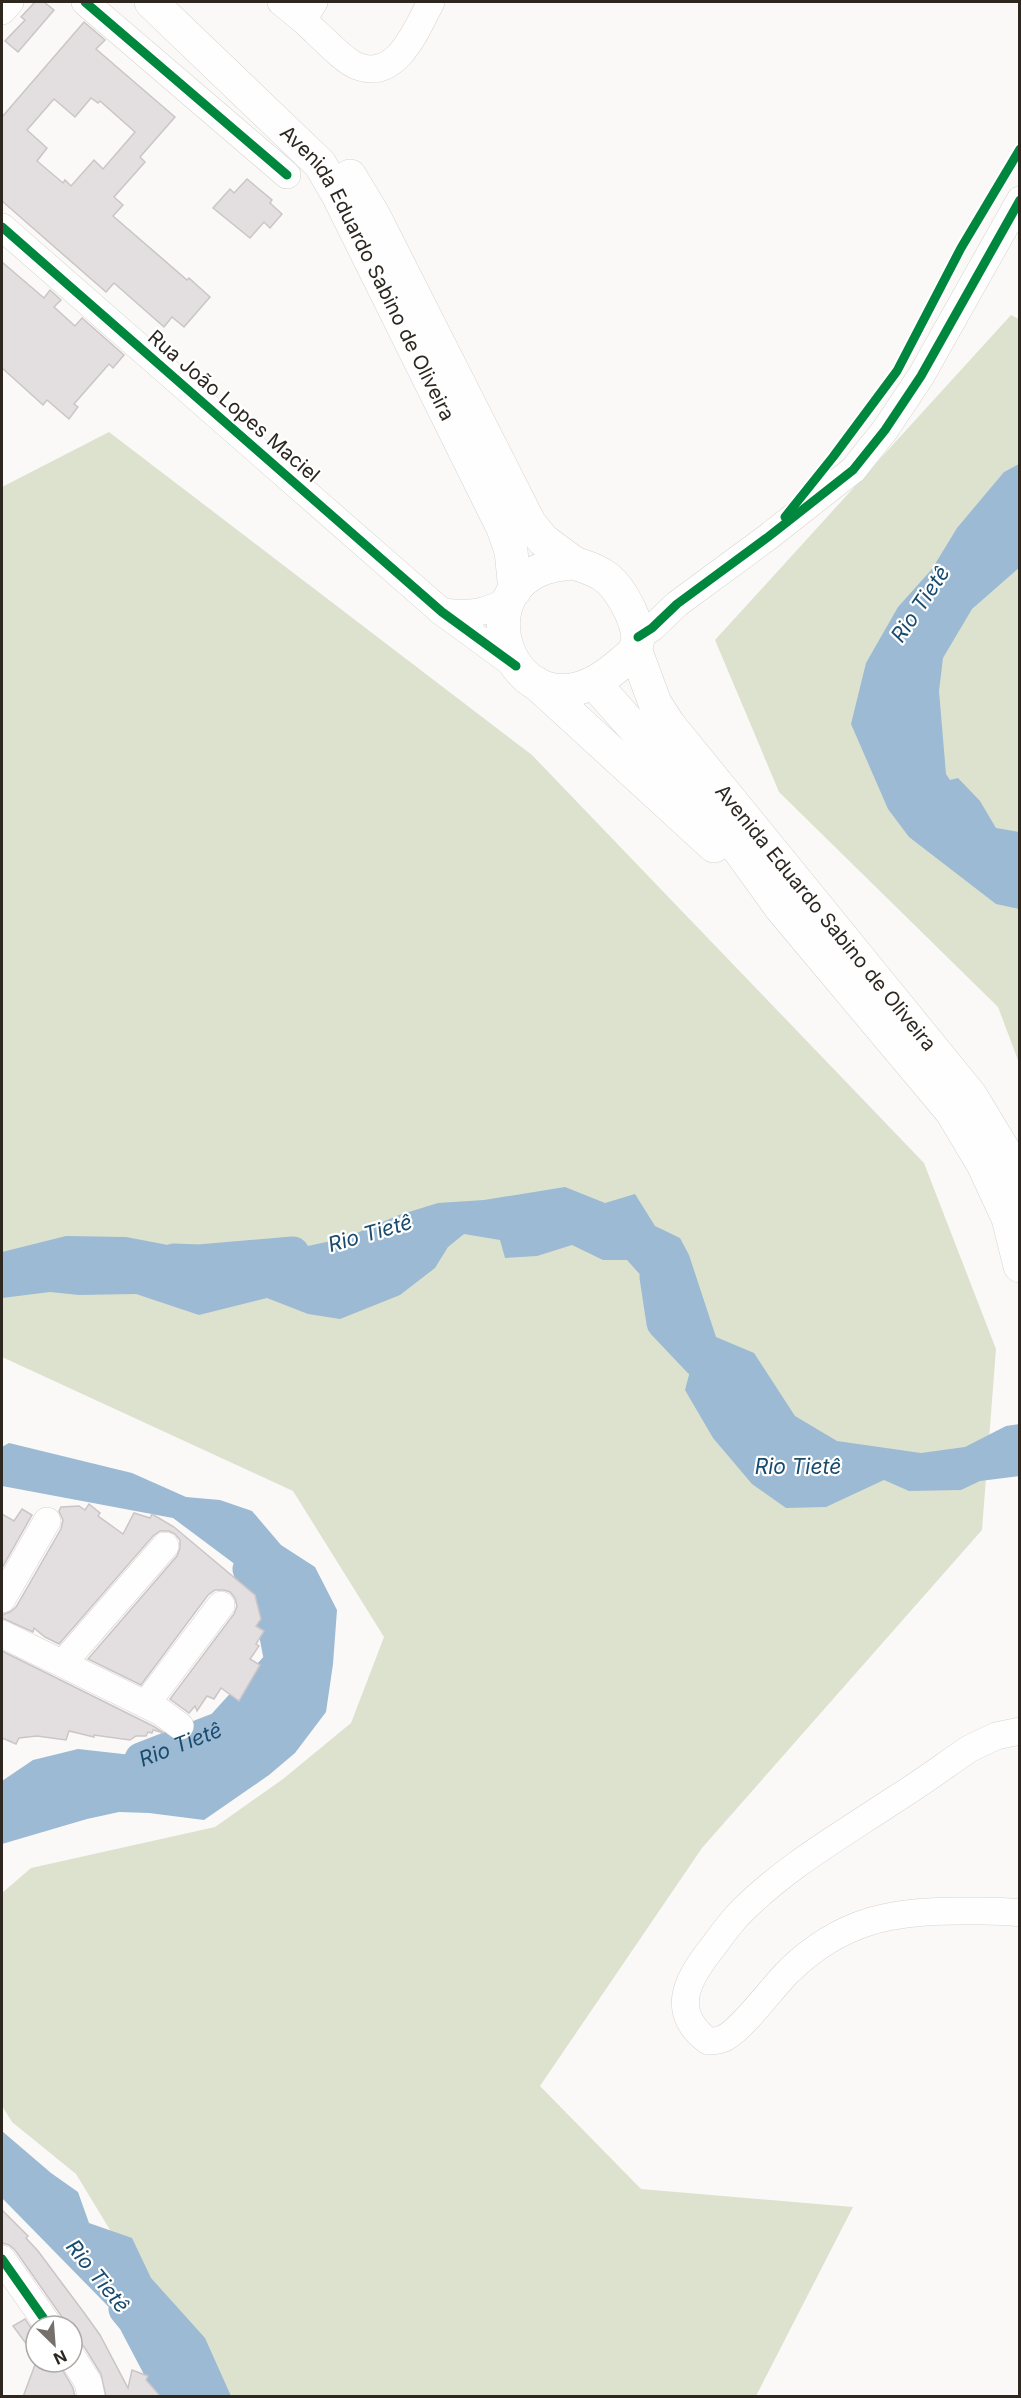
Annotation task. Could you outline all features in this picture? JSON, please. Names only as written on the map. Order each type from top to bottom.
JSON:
[{"type":"main road","name":"Avenida Eduardo Sabino de Oliveira","points":[[151,2],[320,164],[338,195],[503,528],[511,551],[512,595]]},
{"type":"main road","name":"Avenida Eduardo Sabino de Oliveira","points":[[180,2],[305,122],[346,168],[374,216],[530,524],[543,540],[574,563]]},
{"type":"main road","points":[[526,675],[555,690],[575,690],[595,684],[634,633],[621,592],[608,578],[592,568],[574,563],[557,564],[541,569],[526,578],[512,595],[503,616],[503,634],[507,651],[526,675],[781,908]]},
{"type":"main road","name":"Avenida Eduardo Sabino de Oliveira","points":[[634,633],[656,703],[669,724],[971,1096],[1006,1154],[1020,1185]]},
{"type":"main road","points":[[595,684],[706,810],[740,851],[781,908]]},
{"type":"main road","name":"Avenida Eduardo Sabino de Oliveira","points":[[781,908],[952,1112],[983,1164],[1008,1218],[1020,1266]]},
{"type":"street","points":[[2,11],[10,2]]},
{"type":"street","points":[[85,2],[287,175]]},
{"type":"street","points":[[281,2],[308,11],[357,66],[375,68],[394,62],[409,44],[430,2]]},
{"type":"street","points":[[634,633],[768,537],[853,470],[885,430],[921,376],[1020,200]]},
{"type":"street","name":"Rua João Lopes Maciel","points":[[2,227],[442,612],[526,675]]},
{"type":"street","points":[[442,612],[481,613],[512,595]]},
{"type":"street","points":[[2,1599],[47,1521]]},
{"type":"street","points":[[63,1662],[165,1546]]},
{"type":"street","points":[[146,1704],[221,1605]]},
{"type":"street","points":[[2,1634],[146,1704],[180,1726]]},
{"type":"street","points":[[1020,1731],[996,1736],[969,1749],[819,1850],[767,1888],[736,1917],[693,1971],[686,1991],[687,2011],[695,2032],[708,2041],[723,2039],[735,2030],[789,1970],[821,1944],[855,1926],[881,1917],[934,1911],[1020,1913]]},
{"type":"street","points":[[2,2259],[41,2314]]},
{"type":"street","points":[[83,2374],[88,2382],[91,2397]]},
{"type":"green space","points":[[1011,315],[1019,319],[1019,1063],[998,1007],[779,792],[715,640]]},
{"type":"green space","points":[[109,432],[532,755],[924,1163],[996,1349],[982,1530],[702,1848],[540,2086],[641,2189],[853,2207],[756,2396],[211,2396],[76,2174],[12,2122],[2,2106],[2,1893],[31,1868],[215,1827],[283,1779],[351,1723],[384,1637],[293,1491],[2,1357],[2,487]]},
{"type":"water","name":"Rio Tietê","points":[[1019,464],[1019,568],[972,609],[943,658],[939,691],[946,774],[950,780],[958,778],[980,801],[996,828],[1019,832],[1019,909],[996,904],[909,837],[888,809],[851,724],[866,663],[898,607],[932,569],[957,528],[1004,472]]},
{"type":"water","name":"Rio Tietê","points":[[565,1187],[605,1203],[635,1194],[655,1226],[680,1238],[689,1255],[716,1337],[754,1353],[795,1416],[837,1441],[921,1453],[965,1447],[1006,1426],[1019,1424],[1019,1476],[980,1481],[961,1490],[909,1491],[884,1480],[826,1507],[786,1508],[752,1484],[713,1438],[685,1390],[694,1356],[675,1338],[651,1304],[644,1279],[627,1260],[603,1260],[572,1245],[537,1256],[505,1258],[500,1240],[464,1234],[448,1247],[435,1268],[400,1295],[340,1319],[308,1314],[267,1298],[199,1315],[136,1294],[79,1295],[50,1292],[2,1298],[2,1252],[66,1236],[126,1237],[189,1249],[235,1265],[256,1252],[294,1249],[345,1238],[399,1215],[438,1203],[484,1200]]},
{"type":"water","name":"Rio Tietê","points":[[9,1443],[132,1473],[186,1497],[220,1500],[252,1511],[281,1545],[315,1567],[337,1610],[333,1664],[326,1712],[295,1753],[269,1775],[204,1820],[149,1813],[119,1812],[2,1844],[2,1781],[33,1760],[78,1749],[132,1755],[184,1742],[217,1730],[261,1701],[281,1672],[284,1641],[270,1606],[244,1571],[173,1518],[2,1486],[2,1447]]},
{"type":"water","name":"Rio Tietê","points":[[2,2131],[51,2173],[78,2192],[89,2223],[132,2238],[151,2278],[205,2338],[231,2396],[175,2396],[149,2348],[2,2198]]},
{"type":"building","points":[[35,2],[44,2],[54,10],[18,52],[5,41],[25,20],[21,17]]},
{"type":"building","points":[[84,22],[105,40],[96,49],[175,117],[140,157],[145,162],[114,197],[123,205],[113,216],[210,297],[184,327],[172,317],[164,327],[114,283],[106,292],[2,201],[2,117]],"holes":[[[91,98],[98,103],[100,101],[135,132],[103,169],[94,160],[71,186],[65,180],[63,183],[37,161],[47,148],[27,130],[54,99],[75,117]]]},
{"type":"building","points":[[247,179],[272,200],[270,203],[282,214],[270,228],[264,222],[250,238],[213,208],[230,189],[234,193]]},
{"type":"building","points":[[2,262],[44,298],[50,290],[61,300],[54,307],[75,326],[82,318],[124,355],[113,368],[109,364],[74,404],[78,407],[69,419],[47,400],[43,405],[2,368]]},
{"type":"building","points":[[89,1504],[100,1513],[98,1516],[123,1534],[134,1513],[150,1518],[152,1514],[174,1527],[255,1595],[261,1619],[256,1626],[264,1631],[256,1644],[259,1646],[250,1659],[260,1665],[239,1701],[221,1688],[214,1699],[207,1696],[197,1711],[195,1706],[189,1713],[170,1699],[234,1614],[237,1606],[235,1598],[230,1592],[224,1590],[215,1590],[208,1595],[141,1685],[88,1659],[177,1556],[180,1540],[169,1531],[160,1531],[153,1536],[59,1644],[34,1628],[33,1632],[2,1618],[2,1615],[16,1607],[61,1529],[63,1520],[59,1511],[61,1507],[79,1506],[85,1510]]},
{"type":"building","points":[[22,1509],[32,1515],[2,1568],[2,1514],[14,1521]]},
{"type":"building","points":[[2,1651],[164,1733],[153,1730],[146,1736],[136,1736],[130,1740],[94,1735],[94,1737],[69,1731],[66,1740],[37,1736],[19,1738],[16,1744],[2,1738]]},
{"type":"building","points":[[2,2210],[28,2236],[26,2238],[38,2251],[100,2335],[128,2388],[132,2370],[148,2376],[146,2380],[161,2397],[106,2397],[101,2374],[84,2347],[84,2314],[60,2314],[15,2250],[2,2243]]},
{"type":"building","points":[[24,2320],[24,2341],[13,2326]]},
{"type":"building","points":[[32,2374],[65,2374],[75,2397],[23,2397]]},
{"type":"waterway","name":"Rio Tietê","points":[[174,1260],[199,1261],[293,1253]]},
{"type":"waterway","name":"Rio Tietê","points":[[656,1277],[663,1323],[699,1361]]},
{"type":"waterway","name":"Rio Tietê","points":[[141,1759],[221,1728],[281,1662],[268,1595],[249,1569]]},
{"type":"waterway","name":"Rio Tietê","points":[[125,2309],[134,2320],[174,2396]]},
{"type":"cycle path","points":[[85,2],[287,175]]},
{"type":"cycle path","points":[[785,517],[897,371],[961,248],[1020,149]]},
{"type":"cycle path","points":[[638,637],[652,628],[677,604],[768,537],[853,470],[885,430],[921,376],[1020,200]]},
{"type":"cycle path","points":[[2,227],[442,612],[516,666]]},
{"type":"cycle path","points":[[2,2259],[41,2314]]}]
